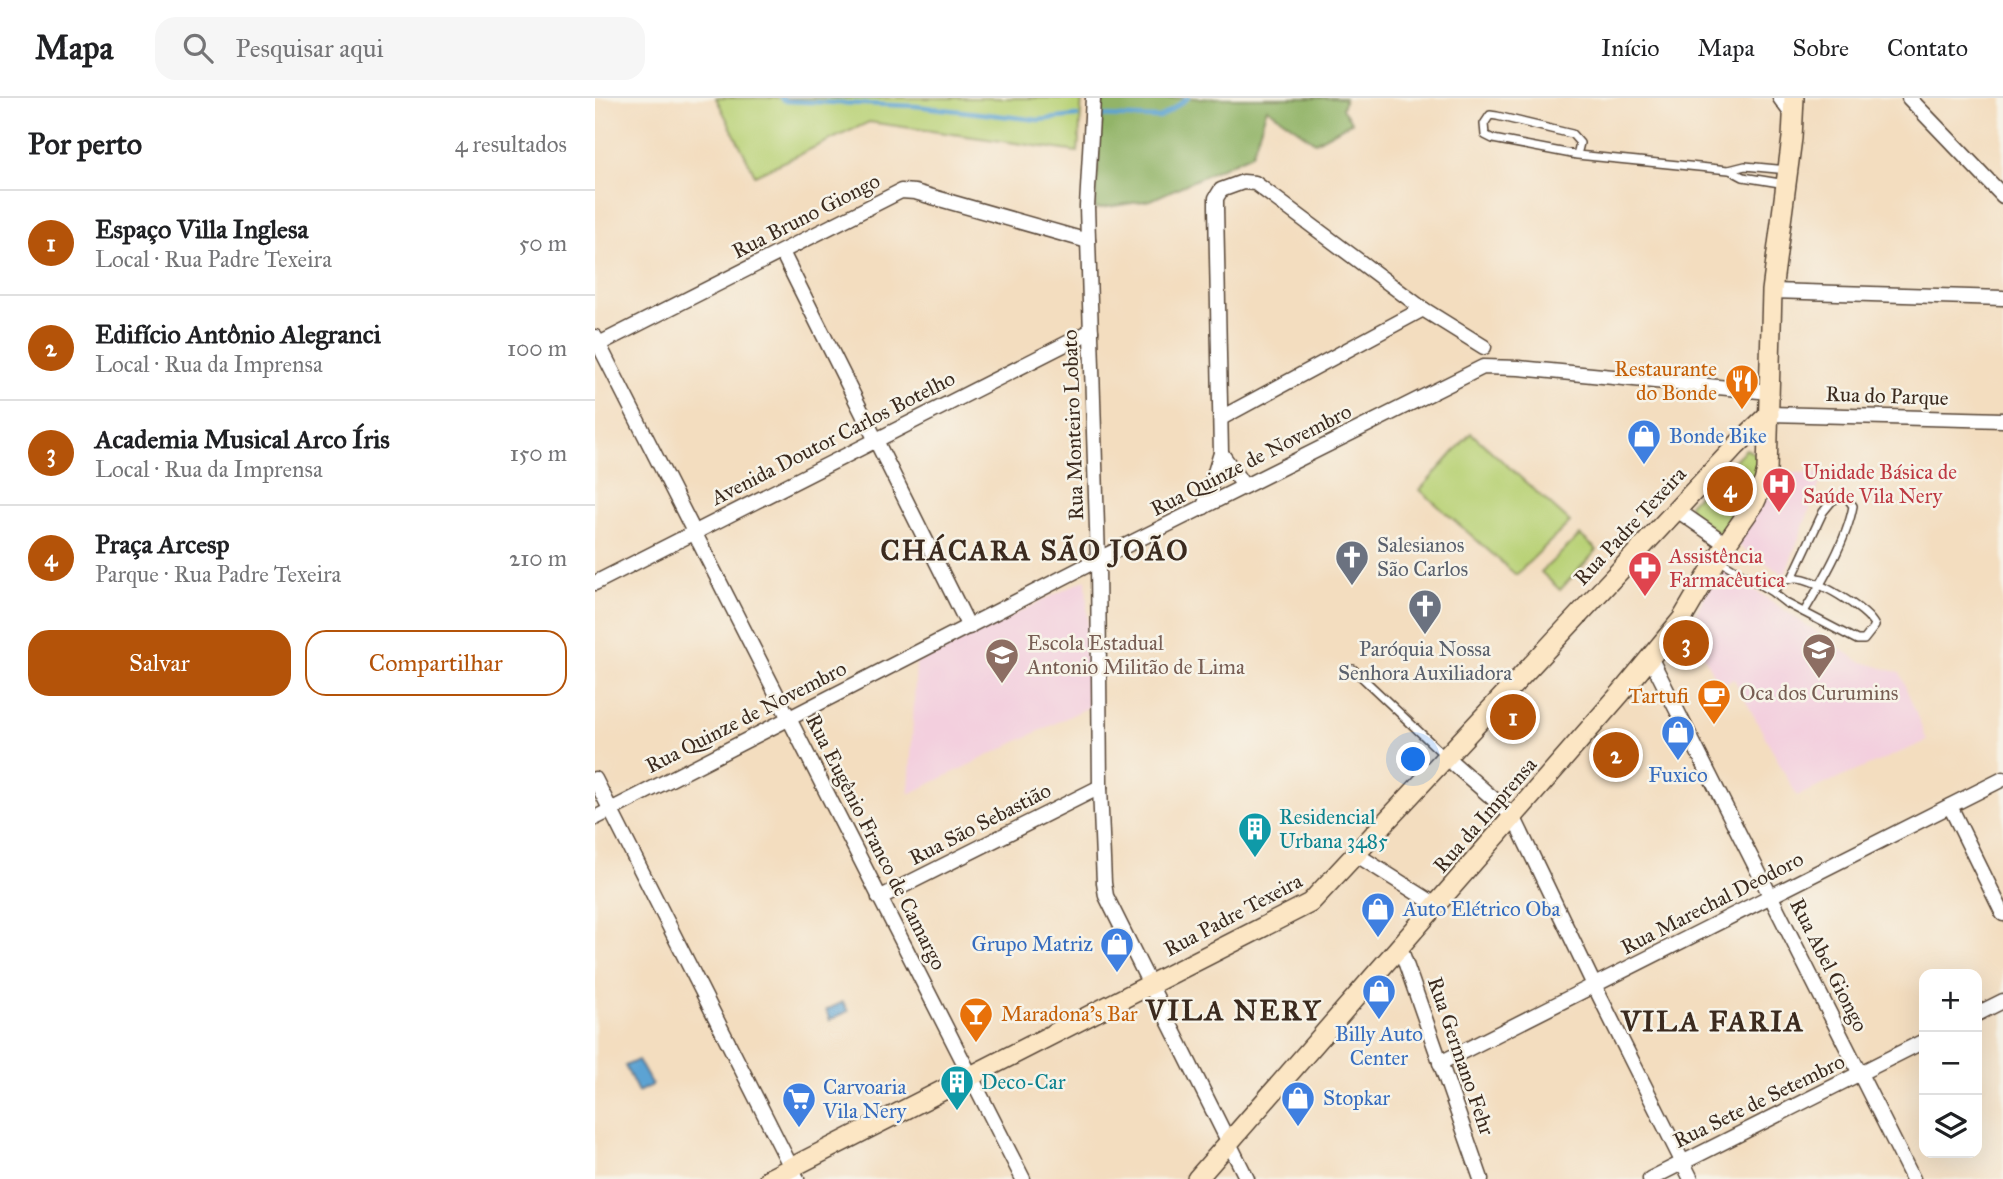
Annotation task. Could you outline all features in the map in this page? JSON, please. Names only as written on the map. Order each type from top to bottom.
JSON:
[{"type":"main road","name":"Rua da Imprensa","points":[[1197,1179],[1682,619],[1721,551],[1753,504],[1764,482],[1767,464],[1772,291],[1793,107]]},
{"type":"main road","name":"Rua Padre Texeira","points":[[769,1179],[794,1173],[970,1076],[1310,903],[1736,446],[1769,414]]},
{"type":"main road","points":[[1736,446],[1744,445],[1760,453],[1767,464]]},
{"type":"street","name":"Rua Monteiro Lobato","points":[[1093,98],[1087,207],[1098,560],[1100,787],[1104,883],[1106,896],[1247,1179]]},
{"type":"street","points":[[1780,98],[1793,107]]},
{"type":"street","points":[[1909,98],[2003,196]]},
{"type":"street","points":[[1204,507],[1221,453],[1216,198],[1221,190],[1243,182],[1255,183],[1423,309],[1484,347]]},
{"type":"street","name":"Rua Bruno Giongo","points":[[596,342],[901,191],[915,192],[1089,241]]},
{"type":"street","points":[[782,252],[969,627]]},
{"type":"street","points":[[1772,291],[2003,298]]},
{"type":"street","points":[[1221,418],[1423,309]]},
{"type":"street","name":"Avenida Doutor Carlos Botelho","points":[[595,583],[1091,331]]},
{"type":"street","name":"Rua Eugênio Franco de Camargo","points":[[596,342],[790,717],[1023,1179]]},
{"type":"street","name":"Rua Quinze de Novembro","points":[[595,818],[1098,560],[1483,367],[1519,368],[1746,392],[1770,392]]},
{"type":"street","name":"Rua do Parque","points":[[1769,414],[2003,420]]},
{"type":"street","points":[[1221,453],[1244,486]]},
{"type":"street","points":[[1677,510],[1721,551]]},
{"type":"street","name":"Rua Abel Giongo","points":[[1650,657],[1913,1179]]},
{"type":"street","points":[[1447,758],[1513,816],[1691,1179]]},
{"type":"street","points":[[595,779],[794,1173]]},
{"type":"street","name":"Rua Marechal Deodoro","points":[[1440,1063],[2003,779]]},
{"type":"street","name":"Rua São Sebastião","points":[[880,898],[1100,787]]},
{"type":"street","points":[[1949,806],[2003,914]]},
{"type":"street","points":[[1357,855],[1436,905]]},
{"type":"street","name":"Rua Germano Fehr","points":[[1400,947],[1481,1179]]},
{"type":"street","points":[[1982,1012],[2003,1001]]},
{"type":"street","name":"Rua Sete de Setembro","points":[[1650,1179],[1919,1044]]},
{"type":"lane","points":[[1577,155],[1580,143],[1572,134],[1490,115],[1484,124],[1485,135],[1493,139],[1577,155],[1729,170],[1745,166],[1787,177]]},
{"type":"lane","points":[[1729,170],[1743,177],[1787,177]]},
{"type":"lane","points":[[1792,578],[1823,512],[1832,501],[1843,496],[1848,499],[1853,506],[1850,519],[1819,587],[1804,612]]},
{"type":"lane","points":[[1721,551],[1772,593],[1857,640],[1864,640],[1874,630],[1871,617],[1852,602],[1806,579],[1792,578],[1783,581],[1772,593]]},
{"type":"lane","points":[[1353,669],[1447,758]]},
{"type":"shaded area","name":"Unidade Básica de Saúde Vila Nery","points":[[1770,472],[1823,474],[1785,575],[1734,543]]},
{"type":"shaded area","name":"Oca dos Curumins","points":[[1720,566],[1859,661],[1900,673],[1927,741],[1797,796],[1734,679],[1719,686],[1689,626]]},
{"type":"shaded area","name":"Escola Estadual Antonio Militão de Lima","points":[[1086,579],[1091,706],[909,794],[916,663]]},
{"type":"green space","points":[[716,98],[1082,98],[1078,152],[869,122],[755,175]]},
{"type":"green space","points":[[1103,98],[1345,98],[1342,109],[1352,122],[1315,142],[1267,108],[1252,154],[1151,200],[1095,209]]},
{"type":"green space","points":[[1471,433],[1570,522],[1516,575],[1420,490]]},
{"type":"green space","points":[[1746,449],[1757,455],[1764,468],[1725,539],[1690,511],[1689,504]]},
{"type":"green space","points":[[1580,535],[1597,550],[1560,590],[1541,572]]},
{"type":"water","points":[[843,1002],[848,1011],[830,1020],[826,1010]]},
{"type":"water","points":[[638,1060],[652,1085],[638,1092],[625,1066]]},
{"type":"waterway","points":[[781,98],[786,101],[916,106],[1038,120],[1077,116]]},
{"type":"waterway","points":[[1098,116],[1160,118],[1188,98]]},
{"type":"place","name":"Restaurante do Bonde","points":[[1742,411]]},
{"type":"place","name":"Bonde Bike","points":[[1644,466]]},
{"type":"place","name":"Praça Arcesp","points":[[1730,489]]},
{"type":"place","name":"Unidade Básica de Saúde Vila Nery","points":[[1779,514]]},
{"type":"place","name":"Salesianos São Carlos","points":[[1352,587]]},
{"type":"place","name":"Assistência Farmacêutica","points":[[1645,598]]},
{"type":"place","name":"Paróquia Nossa Senhora Auxiliadora","points":[[1425,636]]},
{"type":"place","name":"Academia Musical Arco Íris","points":[[1686,643]]},
{"type":"place","name":"Oca dos Curumins","points":[[1819,680]]},
{"type":"place","name":"Escola Estadual Antonio Militão de Lima","points":[[1002,685]]},
{"type":"place","name":"Espaço Villa Inglesa","points":[[1513,717]]},
{"type":"place","name":"Tartufi","points":[[1714,726]]},
{"type":"place","name":"Edifício Antônio Alegranci","points":[[1616,755]]},
{"type":"place","name":"Fuxico","points":[[1678,762]]},
{"type":"place","name":"Residencial Urbana 3485","points":[[1255,859]]},
{"type":"place","name":"Auto Elétrico Oba","points":[[1378,939]]},
{"type":"place","name":"Grupo Matriz","points":[[1117,974]]},
{"type":"place","name":"Billy Auto Center","points":[[1379,1021]]},
{"type":"place","name":"Maradona's Bar","points":[[976,1044]]},
{"type":"place","name":"Deco-Car","points":[[957,1112]]},
{"type":"place","name":"Stopkar","points":[[1298,1128]]},
{"type":"place","name":"Carvoaria Vila Nery","points":[[799,1129]]},
{"type":"district","name":"CHÁCARA SÃO JOÃO","points":[[1035,550]]},
{"type":"district","name":"VILA NERY","points":[[1234,1010]]},
{"type":"district","name":"VILA FARIA","points":[[1713,1021]]}]
